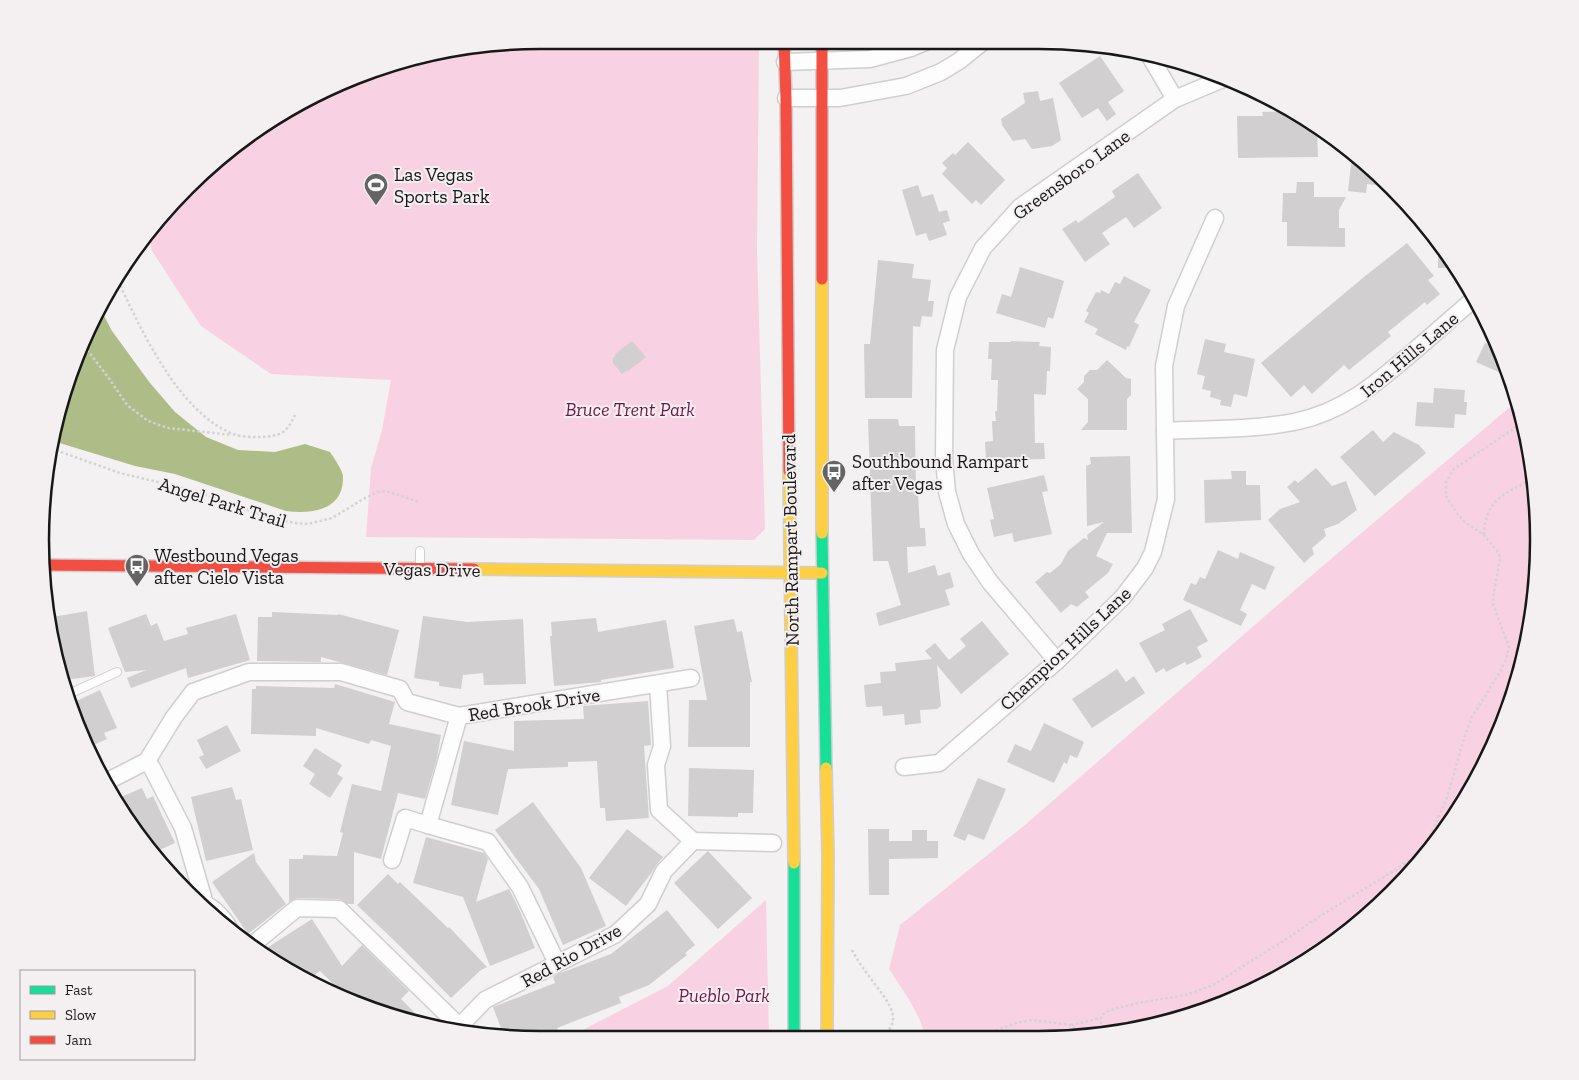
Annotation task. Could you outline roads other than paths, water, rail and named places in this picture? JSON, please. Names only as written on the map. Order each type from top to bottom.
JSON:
[{"type":"main road","name":"North Rampart Boulevard","points":[[784,49],[790,573],[783,843],[795,936],[794,1031]]},
{"type":"main road","name":"North Rampart Boulevard","points":[[822,49],[822,573],[828,855],[827,1031]]},
{"type":"main road","name":"Vegas Drive","points":[[50,564],[822,573]]},
{"type":"street","points":[[785,62],[870,59],[907,49]]},
{"type":"street","points":[[786,98],[840,98],[906,86],[941,72],[974,49]]},
{"type":"street","points":[[1154,62],[1176,99]]},
{"type":"street","name":"Greensboro Lane","points":[[1057,661],[990,582],[971,554],[956,524],[947,492],[944,459],[945,350],[958,297],[983,248],[1020,207],[1176,99],[1216,82]]},
{"type":"street","name":"Champion Hills Lane","points":[[904,767],[939,763],[1057,661],[1123,597],[1145,568],[1153,552],[1166,499],[1164,366],[1176,306],[1215,218]]},
{"type":"street","name":"Iron Hills Lane","points":[[1165,431],[1264,426],[1295,422],[1326,412],[1354,399],[1380,380],[1469,303]]},
{"type":"street","name":"Red Brook Drive","points":[[147,762],[174,717],[193,692],[249,672],[341,672],[400,689],[407,702],[459,716],[691,678]]},
{"type":"street","points":[[658,684],[662,746],[656,765],[659,810],[693,842],[783,843]]},
{"type":"street","points":[[428,825],[459,716]]},
{"type":"street","points":[[111,779],[147,762],[152,768],[183,828],[203,896]]},
{"type":"street","points":[[392,860],[405,818],[488,842],[520,887],[558,964]]},
{"type":"street","name":"Red Rio Drive","points":[[461,1025],[485,1000],[616,934],[648,904],[664,871],[693,842]]},
{"type":"street","points":[[257,941],[297,908],[339,909],[451,1023]]},
{"type":"lane","points":[[420,551],[420,569]]},
{"type":"lane","points":[[73,692],[117,672]]},
{"type":"place","name":"Las Vegas Sports Park","points":[[376,206]]},
{"type":"place","name":"Southbound Rampart after Vegas","points":[[834,493]]},
{"type":"place","name":"Westbound Vegas after Cielo Vista","points":[[137,587]]},
{"type":"park label","name":"Bruce Trent Park","points":[[630,409]]},
{"type":"park label","name":"Pueblo Park","points":[[724,995]]}]
